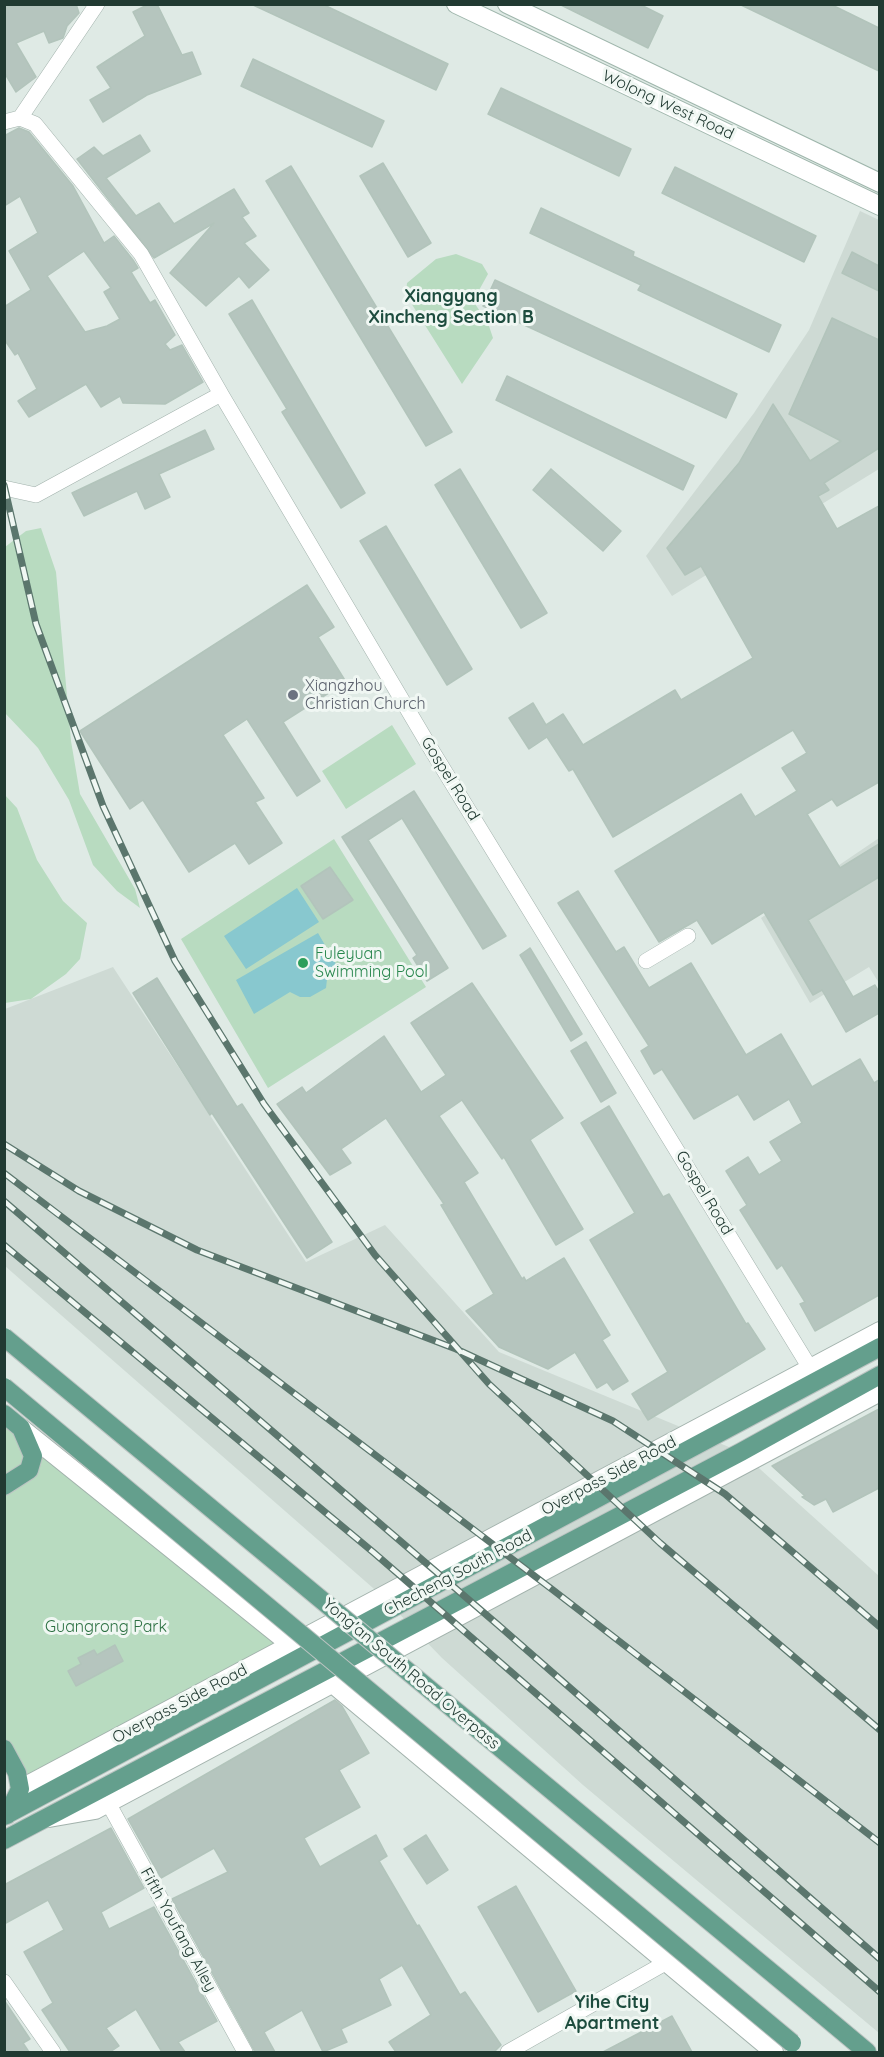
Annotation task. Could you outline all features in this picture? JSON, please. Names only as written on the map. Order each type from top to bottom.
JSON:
[{"type":"main road","name":"Yong'an South Road Overpass","points":[[4,1337],[867,2052]]},
{"type":"main road","name":"Checheng South Road","points":[[6,1815],[879,1347]]},
{"type":"main road","name":"Checheng South Road","points":[[4,1840],[741,1452],[879,1375]]},
{"type":"main road","points":[[4,1387],[797,2048]]},
{"type":"main road","points":[[4,1414],[21,1428],[33,1456],[29,1470],[4,1485]]},
{"type":"main road","points":[[4,1749],[17,1773],[20,1789],[6,1815]]},
{"type":"street","points":[[4,122],[21,118],[98,4]]},
{"type":"street","name":"Wolong West Road","points":[[456,4],[879,206]]},
{"type":"street","name":"Wolong West Road","points":[[507,4],[879,183]]},
{"type":"street","name":"Gospel Road","points":[[21,118],[35,124],[141,254],[431,749],[810,1368]]},
{"type":"street","points":[[4,488],[36,495],[221,394]]},
{"type":"street","points":[[646,961],[688,936]]},
{"type":"street","name":"Overpass Side Road","points":[[20,1789],[879,1331]]},
{"type":"street","points":[[47,1818],[95,1810],[879,1392]]},
{"type":"street","points":[[21,1428],[291,1645]]},
{"type":"street","points":[[333,1684],[774,2052]]},
{"type":"street","name":"Fifth Youfang Alley","points":[[111,1808],[246,2052]]},
{"type":"street","points":[[508,2052],[667,1962]]},
{"type":"street","points":[[4,1982],[52,2052]]},
{"type":"shaded area","points":[[860,211],[879,220],[879,469],[672,596],[646,556],[754,413],[809,330]]},
{"type":"shaded area","points":[[879,838],[879,983],[869,967],[810,1003],[761,918]]},
{"type":"shaded area","points":[[113,967],[306,1262],[385,1225],[499,1352],[741,1452],[879,1576],[879,2033],[583,1785],[442,1658],[381,1595],[5,1266],[5,1009]]},
{"type":"green space","points":[[456,254],[482,264],[488,274],[473,301],[488,323],[493,338],[462,384],[406,295],[407,283],[436,259]]},
{"type":"green space","points":[[41,528],[56,572],[71,741],[80,794],[135,889],[140,908],[117,891],[93,865],[69,800],[38,748],[5,713],[5,547],[26,531]]},
{"type":"green space","points":[[392,725],[416,764],[346,809],[322,771]]},
{"type":"green space","points":[[4,794],[17,808],[37,860],[63,901],[87,923],[80,959],[66,974],[31,999],[5,1003]]},
{"type":"green space","name":"Fuleyuan Swimming Pool","points":[[334,839],[426,987],[268,1088],[181,939]]},
{"type":"green space","name":"Guangrong Park","points":[[5,1414],[291,1645],[20,1789],[5,1749]]},
{"type":"water","points":[[297,888],[319,922],[246,969],[224,936]]},
{"type":"water","points":[[318,933],[336,964],[328,970],[326,988],[310,997],[300,997],[290,992],[254,1014],[236,980]]},
{"type":"building","points":[[4,4],[76,4],[79,13],[67,26],[63,38],[49,43],[44,31],[16,43],[36,77],[16,92],[4,72]]},
{"type":"building","points":[[149,4],[157,4],[182,55],[192,52],[201,74],[147,95],[103,122],[90,100],[111,88],[97,67],[145,36],[133,12]]},
{"type":"building","points":[[251,4],[322,4],[448,64],[436,90]]},
{"type":"building","points":[[559,4],[639,4],[663,16],[648,48]]},
{"type":"building","points":[[739,4],[830,4],[879,28],[879,71]]},
{"type":"building","points":[[253,59],[384,121],[372,147],[241,86]]},
{"type":"building","points":[[501,88],[631,149],[619,176],[488,114]]},
{"type":"building","points":[[19,128],[29,132],[73,186],[104,243],[114,236],[138,268],[131,272],[150,303],[155,300],[175,335],[165,344],[170,350],[182,345],[203,382],[165,404],[123,403],[120,396],[101,407],[86,384],[29,417],[18,401],[37,389],[18,353],[15,355],[4,339],[4,307],[31,290],[9,251],[38,233],[20,196],[4,206],[4,136]],"holes":[[[84,251],[111,288],[104,292],[120,319],[107,326],[85,332],[47,276]]]},
{"type":"building","points":[[140,135],[150,151],[106,178],[136,216],[159,203],[174,224],[234,189],[249,213],[242,217],[256,236],[244,243],[269,270],[249,288],[239,276],[206,306],[170,273],[214,223],[154,258],[77,159],[94,147],[103,156]]},
{"type":"building","points":[[383,163],[431,243],[408,257],[360,176]]},
{"type":"building","points":[[291,166],[452,432],[426,446],[266,181]]},
{"type":"building","points":[[675,167],[816,236],[804,262],[662,193]]},
{"type":"building","points":[[541,208],[634,252],[633,256],[781,325],[769,352],[638,290],[641,285],[530,233]]},
{"type":"building","points":[[852,252],[879,266],[879,291],[842,273]]},
{"type":"building","points":[[495,280],[737,394],[726,418],[483,306]]},
{"type":"building","points":[[252,300],[365,493],[341,508],[282,412],[287,409],[229,314]]},
{"type":"building","points":[[832,318],[879,340],[879,448],[824,483],[829,490],[818,496],[837,529],[879,506],[879,782],[837,806],[832,799],[807,814],[840,868],[879,844],[879,877],[808,920],[853,997],[875,985],[879,992],[879,1013],[846,1032],[822,990],[813,995],[764,912],[712,944],[697,920],[659,942],[615,871],[741,794],[755,817],[797,791],[782,768],[807,753],[793,730],[613,837],[573,769],[569,771],[547,737],[529,749],[509,718],[533,703],[546,725],[563,714],[583,745],[675,690],[681,700],[753,658],[701,566],[685,575],[667,548],[739,463],[773,404],[810,461],[841,441],[789,414]]},
{"type":"building","points":[[507,376],[694,466],[683,490],[496,400]]},
{"type":"building","points":[[205,430],[214,449],[159,474],[170,497],[145,509],[137,491],[84,516],[72,493]]},
{"type":"building","points":[[460,469],[547,613],[521,628],[435,485]]},
{"type":"building","points":[[551,469],[621,531],[603,551],[533,490]]},
{"type":"building","points":[[386,526],[472,669],[447,685],[360,541]]},
{"type":"building","points":[[307,585],[334,627],[318,637],[346,682],[283,722],[320,781],[297,796],[247,719],[223,735],[264,798],[255,802],[282,843],[249,864],[235,843],[189,872],[143,800],[130,809],[80,731]]},
{"type":"building","points":[[414,791],[506,936],[483,949],[402,818],[368,840],[448,968],[427,981],[413,958],[417,955],[342,837]]},
{"type":"building","points":[[330,867],[353,900],[323,919],[301,886]]},
{"type":"building","points":[[578,891],[616,952],[624,947],[649,988],[691,963],[746,1055],[781,1034],[812,1087],[860,1059],[874,1083],[879,1080],[879,1295],[815,1331],[800,1304],[805,1302],[782,1265],[777,1269],[740,1210],[747,1205],[726,1171],[748,1157],[759,1175],[782,1161],[770,1142],[802,1123],[789,1099],[754,1120],[738,1094],[694,1119],[662,1069],[654,1074],[641,1051],[649,1046],[558,903]]},
{"type":"building","points":[[530,948],[582,1034],[571,1041],[520,955]]},
{"type":"building","points":[[157,978],[237,1107],[242,1104],[332,1242],[307,1258],[212,1113],[210,1115],[133,993]]},
{"type":"building","points":[[472,983],[563,1118],[530,1140],[583,1229],[556,1245],[504,1157],[502,1159],[462,1100],[439,1116],[478,1173],[464,1182],[522,1279],[524,1277],[526,1281],[564,1258],[610,1335],[602,1340],[628,1381],[613,1390],[607,1382],[597,1388],[575,1352],[548,1369],[499,1347],[466,1311],[494,1294],[441,1205],[444,1204],[386,1118],[341,1149],[351,1163],[330,1175],[277,1104],[302,1087],[306,1093],[384,1036],[421,1092],[446,1075],[411,1023]]},
{"type":"building","points":[[586,1042],[616,1093],[601,1102],[571,1051]]},
{"type":"building","points":[[609,1106],[663,1197],[669,1194],[746,1324],[748,1323],[765,1349],[648,1420],[632,1394],[668,1372],[590,1240],[635,1213],[581,1123]]},
{"type":"building","points":[[879,1409],[879,1488],[833,1512],[826,1499],[814,1505],[802,1497],[805,1496],[772,1466]]},
{"type":"building","points":[[115,1645],[123,1661],[76,1686],[68,1671],[81,1664],[78,1658],[94,1650],[97,1655]]},
{"type":"building","points":[[335,1700],[342,1706],[369,1753],[339,1770],[360,1807],[304,1838],[320,1867],[376,1835],[387,1856],[379,1861],[460,1995],[465,1992],[501,2045],[494,2052],[396,2052],[389,2042],[431,2015],[402,1965],[379,1979],[391,2005],[341,2029],[347,2042],[323,2052],[302,2010],[264,2032],[275,2052],[255,2052],[172,1899],[228,1872],[214,1848],[161,1878],[128,1819]]},
{"type":"building","points":[[111,1828],[144,1888],[101,1912],[109,1929],[154,1907],[217,2021],[178,2042],[185,2052],[162,2052],[136,2009],[106,2028],[119,2046],[110,2052],[70,2052],[42,2010],[53,2003],[24,1952],[64,1930],[48,1900],[4,1924],[4,1885]]},
{"type":"building","points":[[426,1835],[448,1870],[427,1884],[404,1849]]},
{"type":"building","points":[[516,1886],[576,1991],[538,2012],[478,1907]]},
{"type":"building","points":[[4,2000],[30,2039],[23,2043],[29,2052],[4,2052]]},
{"type":"building","points":[[672,2016],[692,2052],[603,2052]]},
{"type":"railway","points":[[4,485],[36,624],[103,806],[175,961],[264,1104],[375,1255],[489,1384],[660,1543],[880,1730]]},
{"type":"railway","points":[[4,1144],[79,1191],[197,1250],[456,1349],[613,1421],[725,1494],[880,1627]]},
{"type":"railway","points":[[4,1173],[553,1590],[880,1843]]},
{"type":"railway","points":[[4,1201],[497,1624],[880,1959]]},
{"type":"railway","points":[[4,1245],[373,1552],[880,1992]]},
{"type":"place","name":"Xiangzhou Christian Church","points":[[293,695]]},
{"type":"place","name":"Fuleyuan Swimming Pool","points":[[303,963]]},
{"type":"district","name":"Xiangyang Xincheng Section B","points":[[451,307]]},
{"type":"district","name":"Yihe City Apartment","points":[[612,2013]]}]
